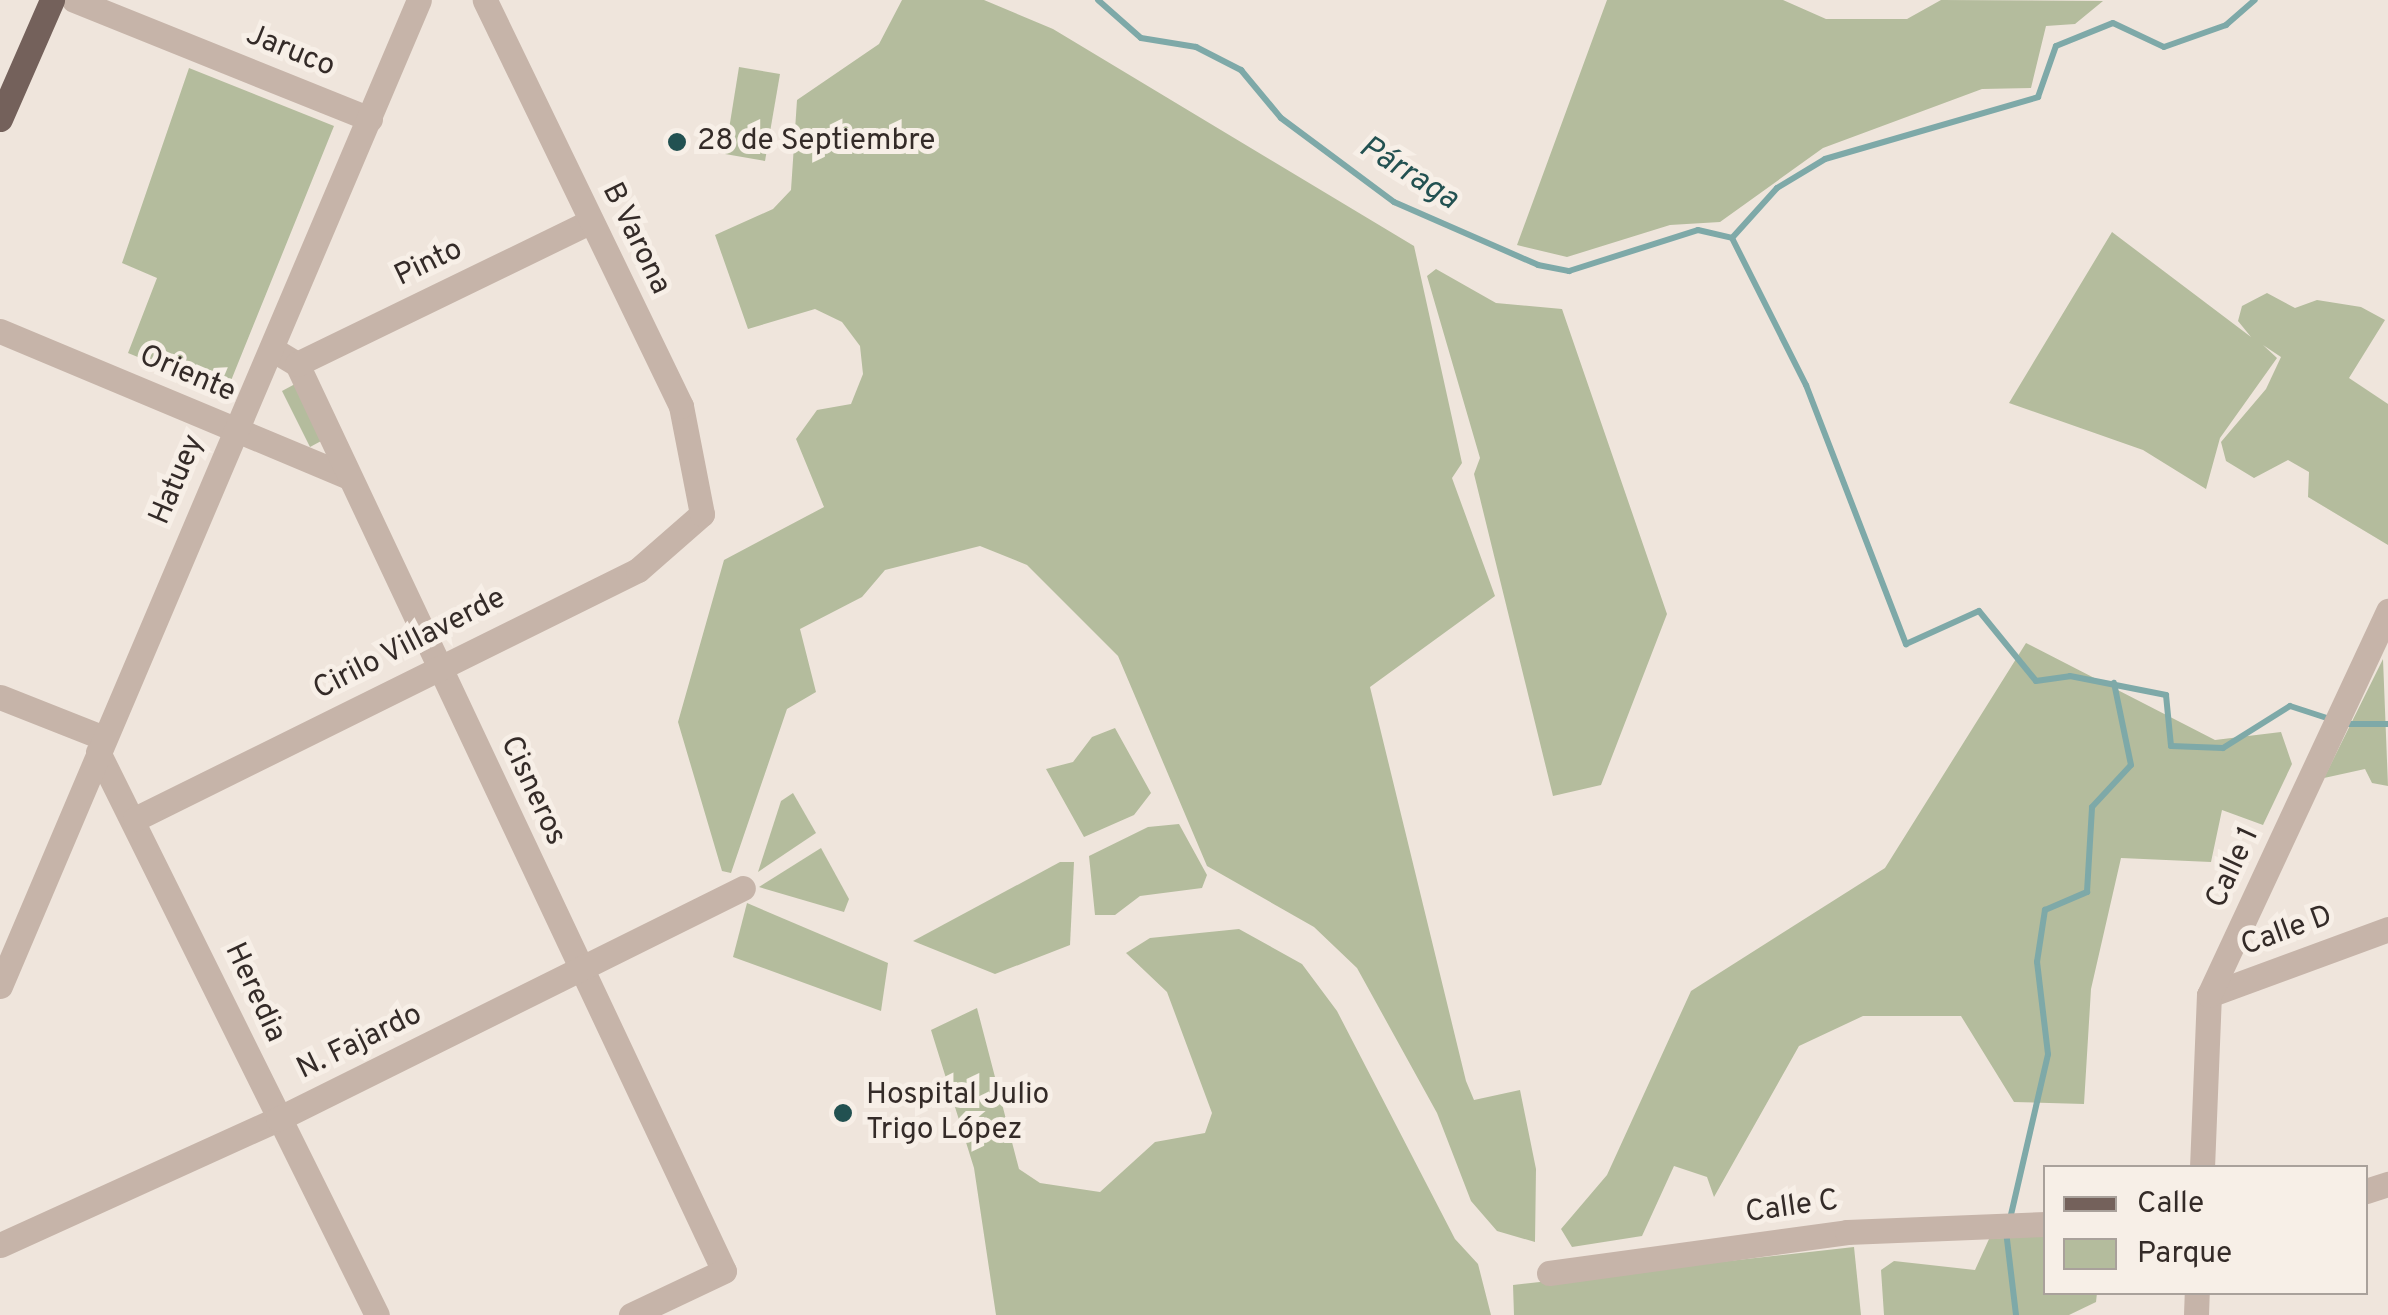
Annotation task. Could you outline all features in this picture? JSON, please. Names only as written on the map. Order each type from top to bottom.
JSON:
[{"type":"main road","points":[[0,119],[52,0]]},
{"type":"street","name":"Jaruco","points":[[74,0],[370,119]]},
{"type":"street","name":"Hatuey","points":[[0,986],[419,0]]},
{"type":"street","name":"B Varona","points":[[485,0],[681,406],[702,514]]},
{"type":"street","name":"Pinto","points":[[297,364],[589,222]]},
{"type":"street","name":"Oriente","points":[[0,331],[350,477]]},
{"type":"street","points":[[272,349],[297,364]]},
{"type":"street","name":"Cisneros","points":[[297,364],[580,972],[724,1270],[631,1315]]},
{"type":"street","name":"Cirilo Villaverde","points":[[135,819],[638,570],[702,514]]},
{"type":"street","name":"Calle 1","points":[[2202,1165],[2209,995],[2388,611]]},
{"type":"street","points":[[0,697],[101,745]]},
{"type":"street","name":"Heredia","points":[[101,745],[278,1120],[377,1315]]},
{"type":"street","name":"N. Fajardo","points":[[0,1245],[278,1120],[743,888]]},
{"type":"street","name":"Calle D","points":[[2209,995],[2388,929]]},
{"type":"street","name":"Calle C","points":[[1549,1273],[1846,1232],[2036,1224]]},
{"type":"green space","points":[[902,0],[984,0],[1053,29],[1414,246],[1462,463],[1452,478],[1495,596],[1370,687],[1466,1081],[1474,1100],[1520,1090],[1536,1169],[1535,1242],[1497,1231],[1471,1201],[1437,1113],[1357,968],[1314,927],[1207,866],[1118,656],[1027,565],[980,546],[885,570],[862,597],[800,629],[816,692],[787,709],[731,873],[722,871],[678,722],[724,560],[824,507],[796,439],[817,410],[851,404],[863,374],[860,346],[842,322],[815,309],[748,329],[715,235],[773,209],[791,190],[797,100],[879,44]]},
{"type":"green space","points":[[1607,0],[1783,0],[1826,19],[1907,19],[1941,0],[2103,1],[2075,24],[2046,26],[2031,88],[1982,89],[1823,148],[1720,222],[1670,225],[1567,257],[1517,245]]},
{"type":"green space","points":[[739,67],[780,74],[765,161],[725,154]]},
{"type":"green space","points":[[189,68],[334,126],[226,393],[128,353],[157,278],[122,263]]},
{"type":"green space","points":[[2112,232],[2251,337],[2238,321],[2242,306],[2267,293],[2295,308],[2317,300],[2361,307],[2385,320],[2349,378],[2388,404],[2388,545],[2308,497],[2309,472],[2288,460],[2254,478],[2226,461],[2221,442],[2266,389],[2281,357],[2263,345],[2277,358],[2220,438],[2206,489],[2143,450],[2009,403]]},
{"type":"green space","points":[[1436,269],[1496,303],[1562,309],[1667,614],[1601,785],[1553,796],[1474,474],[1480,458],[1427,276]]},
{"type":"green space","points":[[295,384],[323,440],[310,447],[282,391]]},
{"type":"green space","points":[[2026,643],[2215,740],[2281,732],[2292,764],[2263,825],[2222,810],[2211,862],[2121,858],[2091,989],[2084,1104],[2014,1102],[1961,1016],[1863,1016],[1799,1046],[1714,1197],[1707,1177],[1674,1166],[1642,1236],[1572,1247],[1561,1229],[1607,1175],[1691,991],[1885,868]]},
{"type":"green space","points":[[2383,659],[2388,786],[2372,783],[2365,769],[2324,778]]},
{"type":"green space","points":[[1115,728],[1151,793],[1134,815],[1084,837],[1046,769],[1073,762],[1092,737]]},
{"type":"green space","points":[[793,793],[816,833],[758,872],[781,801]]},
{"type":"green space","points":[[1179,824],[1207,875],[1202,888],[1140,896],[1115,915],[1095,915],[1089,856],[1148,827]]},
{"type":"green space","points":[[821,848],[849,899],[844,912],[759,887]]},
{"type":"green space","points":[[1060,862],[1074,862],[1070,945],[995,974],[913,941]]},
{"type":"green space","points":[[747,903],[888,963],[881,1011],[733,957]]},
{"type":"green space","points":[[1239,929],[1302,964],[1337,1011],[1455,1239],[1478,1264],[1491,1315],[996,1315],[974,1168],[931,1030],[977,1008],[1019,1169],[1040,1183],[1100,1192],[1155,1142],[1205,1133],[1212,1113],[1167,992],[1126,953],[1150,938]]},
{"type":"green space","points":[[2043,1235],[2043,1295],[2097,1295],[2096,1302],[2069,1315],[1884,1315],[1881,1270],[1894,1261],[1975,1270],[1989,1239]]},
{"type":"green space","points":[[1854,1247],[1861,1315],[1514,1315],[1513,1285]]},
{"type":"waterway","name":"Párraga","points":[[1098,0],[1141,38],[1196,47],[1241,70],[1281,118],[1394,202],[1538,265],[1569,271],[1698,230],[1732,238]]},
{"type":"waterway","points":[[1732,238],[1777,188],[1825,159],[2038,97],[2056,46],[2113,23],[2164,47],[2226,25],[2255,0]]},
{"type":"waterway","points":[[1732,238],[1806,385],[1906,644],[1979,611],[2036,681],[2070,676],[2166,695],[2171,746],[2223,748],[2290,706],[2330,719]]},
{"type":"waterway","points":[[2010,1219],[2048,1054],[2037,962],[2045,910],[2087,892],[2092,807],[2131,765],[2114,683]]},
{"type":"waterway","points":[[2341,724],[2388,724]]},
{"type":"waterway","points":[[2006,1231],[2016,1315]]},
{"type":"place","name":"28 de Septiembre","points":[[677,142]]},
{"type":"place","name":"Hospital Julio Trigo López","points":[[843,1113]]}]
